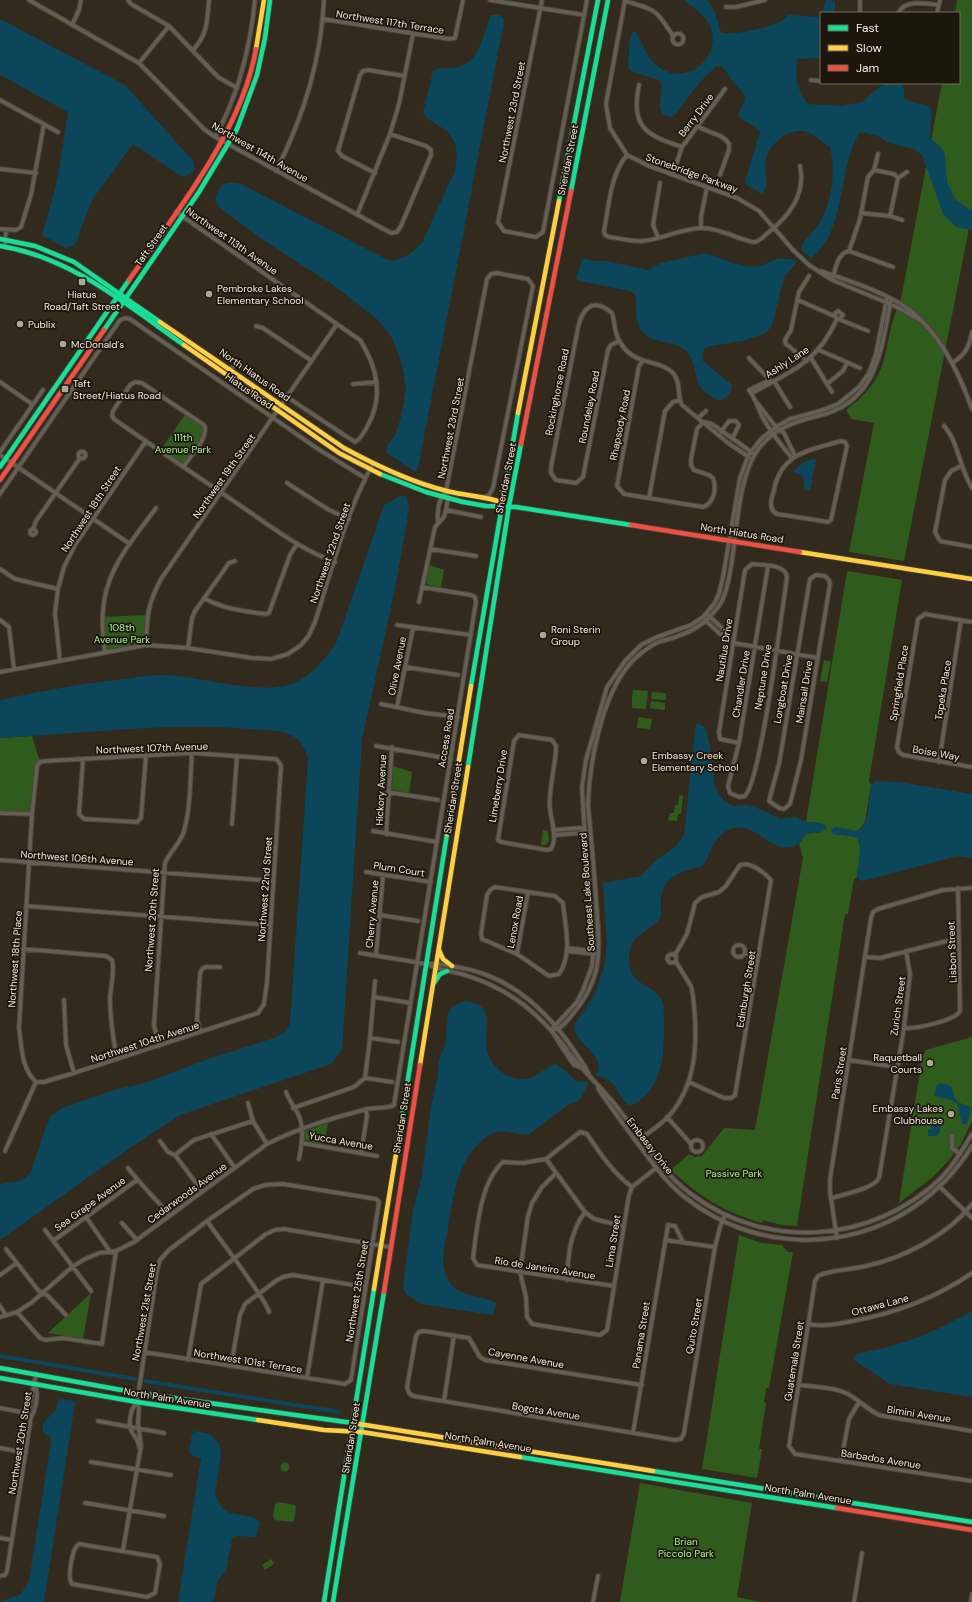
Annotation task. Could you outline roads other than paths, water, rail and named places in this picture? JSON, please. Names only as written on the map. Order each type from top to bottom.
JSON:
[{"type":"main road","name":"Taft Street","points":[[0,467],[159,237],[222,142],[235,116],[254,60],[264,0]]},
{"type":"main road","name":"Taft Street","points":[[0,480],[165,241],[228,145],[253,88],[261,62],[268,23],[270,0]]},
{"type":"main road","name":"Sheridan Street","points":[[324,1602],[479,638],[502,504],[598,0]]},
{"type":"main road","name":"Sheridan Street","points":[[333,1602],[362,1432],[390,1247],[509,506],[608,0]]},
{"type":"main road","points":[[595,17],[604,19]]},
{"type":"main road","points":[[254,60],[261,62]]},
{"type":"main road","points":[[159,237],[165,241]]},
{"type":"main road","name":"North Hiatus Road","points":[[2,239],[52,252],[74,262],[344,448],[373,464],[398,475],[446,491],[484,498],[509,506],[733,540],[972,579]]},
{"type":"main road","name":"North Hiatus Road","points":[[3,246],[33,253],[69,267],[339,453],[370,470],[418,490],[441,497],[482,505],[502,504]]},
{"type":"main road","points":[[159,329],[163,323]]},
{"type":"main road","points":[[83,347],[88,351]]},
{"type":"main road","points":[[59,381],[65,385]]},
{"type":"main road","points":[[479,638],[488,639]]},
{"type":"main road","points":[[453,802],[462,803]]},
{"type":"main road","points":[[438,949],[443,959],[452,966]]},
{"type":"main road","points":[[432,986],[440,974],[447,971]]},
{"type":"main road","name":"North Palm Avenue","points":[[0,1368],[138,1393],[325,1420],[363,1424],[972,1522]]},
{"type":"main road","name":"North Palm Avenue","points":[[0,1378],[137,1402],[352,1433],[362,1432],[972,1530]]},
{"type":"main road","points":[[746,1493],[747,1485]]},
{"type":"street","name":"Northwest 114th Avenue","points":[[30,0],[140,63],[204,130],[222,142],[391,233],[397,232],[402,226],[431,155],[431,150],[426,146],[390,134]]},
{"type":"street","points":[[72,25],[79,10],[81,0]]},
{"type":"street","points":[[128,0],[131,4],[169,26],[194,50],[218,77],[237,88]]},
{"type":"street","points":[[194,50],[202,41],[206,30],[209,0]]},
{"type":"street","points":[[215,137],[229,109],[237,88],[250,42],[255,0]]},
{"type":"street","points":[[276,171],[305,102],[318,53],[324,0]]},
{"type":"street","name":"Northwest 117th Terrace","points":[[323,19],[449,39],[455,38],[463,0]]},
{"type":"street","points":[[490,0],[584,16]]},
{"type":"street","name":"Northwest 23rd Street","points":[[542,0],[498,222],[504,231],[536,237],[543,232]]},
{"type":"street","name":"Sheridan Street","points":[[543,232],[588,0]]},
{"type":"street","points":[[726,7],[736,7],[765,0]]},
{"type":"street","points":[[860,0],[860,12]]},
{"type":"street","points":[[937,12],[940,0]]},
{"type":"street","points":[[673,36],[661,18],[653,10],[625,1],[606,104],[610,128],[627,155],[616,172],[604,231],[605,235],[641,242],[701,228],[723,230],[753,242],[759,240],[791,210],[797,201],[802,173],[800,166]]},
{"type":"street","points":[[898,12],[902,4],[906,2],[923,2],[939,5]]},
{"type":"street","points":[[140,63],[169,26]]},
{"type":"street","points":[[357,215],[390,134],[405,76],[413,34]]},
{"type":"street","points":[[375,173],[342,156],[338,151],[360,75],[363,71],[368,70],[405,76]]},
{"type":"street","points":[[811,80],[820,81]]},
{"type":"street","points":[[639,85],[636,101],[637,115],[640,124],[648,133],[682,147]]},
{"type":"street","name":"Berry Drive","points":[[673,174],[682,147],[725,88]]},
{"type":"street","points":[[0,100],[58,132]]},
{"type":"street","points":[[0,229],[16,230],[21,227],[36,173],[44,124]]},
{"type":"street","points":[[697,126],[704,131],[725,139],[729,144],[729,150],[720,175]]},
{"type":"street","points":[[849,251],[861,213],[868,177],[874,170],[878,154]]},
{"type":"street","name":"Stonebridge Parkway","points":[[627,155],[638,161],[707,186],[746,203],[759,211],[794,252],[815,269],[889,301],[920,320],[952,363],[968,395],[972,409]]},
{"type":"street","points":[[0,169],[36,173]]},
{"type":"street","points":[[874,170],[894,174],[898,178]]},
{"type":"street","points":[[890,216],[898,178],[907,172]]},
{"type":"street","points":[[658,237],[653,225],[660,183]]},
{"type":"street","points":[[701,228],[701,218],[707,186]]},
{"type":"street","name":"Northwest 113th Avenue","points":[[176,212],[360,340],[368,353],[375,370],[377,382]]},
{"type":"street","points":[[861,213],[890,216],[902,220]]},
{"type":"street","points":[[3,246],[2,239],[6,230]]},
{"type":"street","points":[[833,278],[841,256],[844,252],[849,251],[893,267]]},
{"type":"street","name":"Sheridan Street","points":[[484,498],[489,495],[493,488],[533,286],[528,280],[497,273],[491,274]]},
{"type":"street","name":"Northwest 23rd Street","points":[[446,491],[487,279],[491,274]]},
{"type":"street","points":[[806,361],[786,342],[791,330],[799,292],[809,276]]},
{"type":"street","points":[[798,300],[868,331]]},
{"type":"street","name":"Southeast Lake Boulevard","points":[[559,1028],[585,999],[595,974],[599,955],[600,937],[588,805],[591,763],[608,703],[618,680],[629,664],[644,650],[659,642],[694,630],[710,617],[726,591],[733,540],[744,479],[750,457],[772,432],[790,419],[820,411],[838,404],[859,387],[869,373],[876,354],[889,301]]},
{"type":"street","name":"Rockinghorse Road","points":[[580,481],[576,483],[556,480],[551,467],[578,328],[583,311],[587,307],[594,306],[603,308],[612,313],[618,341]]},
{"type":"street","name":"Hiatus Road","points":[[19,467],[120,320],[124,318],[130,319],[346,467],[365,478]]},
{"type":"street","name":"Ashly Lane","points":[[758,404],[751,392],[811,358],[819,350],[837,318]]},
{"type":"street","name":"Northwest 19th Street","points":[[146,645],[147,612],[152,596],[161,579],[279,411],[337,324]]},
{"type":"street","points":[[256,326],[263,328],[312,361]]},
{"type":"street","points":[[952,363],[963,356],[968,349],[972,332]]},
{"type":"street","points":[[618,341],[626,352],[642,362],[667,369],[673,373],[677,379],[682,405],[728,443],[750,457]]},
{"type":"street","name":"Roundelay Road","points":[[580,481],[583,477],[608,350],[611,345],[618,341]]},
{"type":"street","points":[[819,350],[860,368]]},
{"type":"street","points":[[749,358],[772,381],[790,407]]},
{"type":"street","points":[[811,358],[832,392]]},
{"type":"street","name":"Rhapsody Road","points":[[642,362],[639,366],[617,486],[619,491],[624,494],[649,498]]},
{"type":"street","points":[[827,384],[843,371],[847,363]]},
{"type":"street","points":[[230,370],[236,364],[240,366],[355,442],[360,438],[372,416],[376,405],[377,382],[353,384]]},
{"type":"street","points":[[0,382],[32,404]]},
{"type":"street","points":[[184,467],[206,435],[204,425],[142,383],[135,382],[130,384],[113,411],[112,416],[146,441],[184,467],[222,493],[297,544],[335,562]]},
{"type":"street","points":[[0,452],[42,390]]},
{"type":"street","name":"Stonebridge Parkway","points":[[968,395],[972,399]]},
{"type":"street","points":[[680,400],[673,402],[665,411],[649,498],[703,507],[709,504],[712,500],[715,487],[713,478],[709,475],[694,470],[691,465],[697,429],[703,422]]},
{"type":"street","points":[[758,404],[777,428],[784,433],[794,457]]},
{"type":"street","points":[[758,404],[760,412],[772,432],[794,457]]},
{"type":"street","points":[[698,418],[706,411]]},
{"type":"street","points":[[719,435],[729,421],[736,420],[739,425],[728,443]]},
{"type":"street","points":[[703,422],[712,424],[753,453]]},
{"type":"street","points":[[944,426],[950,432],[961,466],[972,488]]},
{"type":"street","name":"Northwest 18th Street","points":[[60,661],[55,613],[58,589],[64,567],[75,545],[146,441]]},
{"type":"street","points":[[841,441],[846,441],[847,446],[834,513],[831,520],[828,522],[777,514],[771,509],[777,477],[794,457],[841,441]]},
{"type":"street","points":[[0,456],[56,492],[130,544]]},
{"type":"street","points":[[33,529],[56,492],[80,458]]},
{"type":"street","name":"Northwest 22nd Street","points":[[188,648],[252,658],[271,659],[288,654],[301,645],[309,635],[315,622],[349,519],[365,478],[373,464]]},
{"type":"street","points":[[961,466],[951,470],[945,480],[935,528],[936,536],[942,542],[972,547]]},
{"type":"street","points":[[0,494],[19,467]]},
{"type":"street","points":[[287,483],[329,510],[349,519]]},
{"type":"street","points":[[438,522],[441,497],[446,491]]},
{"type":"street","points":[[420,602],[435,527],[444,517],[446,510],[448,498],[446,491]]},
{"type":"street","points":[[105,652],[101,631],[101,617],[106,591],[115,566],[156,508]]},
{"type":"street","points":[[446,510],[482,517]]},
{"type":"street","name":"Southeast Lake Boulevard","points":[[551,1030],[555,1024],[573,1008],[589,976],[594,954],[582,793],[585,768],[602,701],[610,682],[625,661],[641,645],[657,637],[691,625],[707,614],[719,594],[733,540]]},
{"type":"street","points":[[204,598],[229,609],[264,614],[269,613],[290,555],[297,544]]},
{"type":"street","points":[[430,549],[476,556]]},
{"type":"street","points":[[0,672],[146,645],[188,648],[192,618],[204,598],[229,563],[234,560]]},
{"type":"street","name":"Nautilus Drive","points":[[739,743],[720,739],[719,732],[745,570],[752,564],[768,566]]},
{"type":"street","name":"Chandler Drive","points":[[739,797],[730,793],[728,786],[739,743],[768,566]]},
{"type":"street","name":"Neptune Drive","points":[[739,797],[745,796],[750,790],[758,758],[787,577],[787,573],[782,569],[768,566]]},
{"type":"street","points":[[0,569],[15,579],[58,589]]},
{"type":"street","name":"Longboat Drive","points":[[778,808],[769,801],[779,764],[810,579],[821,574]]},
{"type":"street","name":"Mainsail Drive","points":[[778,808],[784,809],[790,804],[801,760],[830,584],[827,578],[821,574]]},
{"type":"street","name":"Access Road","points":[[418,963],[471,635],[475,597],[422,587]]},
{"type":"street","points":[[707,614],[724,630],[724,634]]},
{"type":"street","name":"Springfield Place","points":[[899,752],[897,747],[917,621],[925,614],[961,620]]},
{"type":"street","points":[[703,618],[720,634],[724,634],[734,643],[818,658]]},
{"type":"street","points":[[0,620],[9,627],[14,669]]},
{"type":"street","points":[[961,620],[972,622]]},
{"type":"street","name":"Topeka Place","points":[[939,762],[961,620]]},
{"type":"street","points":[[397,625],[471,635]]},
{"type":"street","name":"Olive Avenue","points":[[397,707],[413,628]]},
{"type":"street","points":[[405,667],[458,675]]},
{"type":"street","points":[[381,704],[425,713],[458,717]]},
{"type":"street","name":"Limeberry Drive","points":[[553,830],[550,807],[550,789],[555,744],[552,740],[522,735],[517,736],[514,741],[498,840],[501,842],[548,850],[553,845],[554,835]]},
{"type":"street","points":[[376,746],[451,759]]},
{"type":"street","name":"Hickory Avenue","points":[[386,834],[392,748]]},
{"type":"street","name":"Boise Way","points":[[899,752],[903,755],[972,767]]},
{"type":"street","name":"Northwest 107th Avenue","points":[[45,761],[192,753],[276,759],[282,765]]},
{"type":"street","name":"Northwest 20th Street","points":[[159,1046],[154,1025],[160,916],[165,863],[169,853],[182,836],[186,823],[192,753]]},
{"type":"street","points":[[83,758],[79,814],[84,819],[138,822],[141,818],[146,755]]},
{"type":"street","points":[[232,824],[237,756]]},
{"type":"street","name":"Northwest 18th Place","points":[[36,1082],[28,1074],[24,1063],[19,1028],[32,814],[37,766],[40,762],[45,761]]},
{"type":"street","name":"Northwest 22nd Street","points":[[258,1013],[264,1004],[282,765]]},
{"type":"street","points":[[388,792],[438,800]]},
{"type":"street","points":[[0,813],[32,814]]},
{"type":"street","points":[[584,831],[580,828],[553,830],[554,835],[581,833],[590,830]]},
{"type":"street","points":[[373,831],[437,842]]},
{"type":"street","name":"Northwest 106th Avenue","points":[[0,860],[273,881]]},
{"type":"street","name":"Edinburgh Street","points":[[675,955],[687,934],[695,903],[702,897],[719,892],[726,886],[740,865],[748,864],[771,880],[738,1087],[735,1094],[730,1098],[718,1095],[689,1082]]},
{"type":"street","name":"Plum Court","points":[[366,872],[431,882]]},
{"type":"street","name":"Cherry Avenue","points":[[376,955],[383,875]]},
{"type":"street","points":[[501,887],[528,892],[555,896],[563,903],[567,950],[563,968],[559,974],[549,976],[517,954],[482,939],[481,934],[487,895],[490,890],[501,887]]},
{"type":"street","points":[[958,888],[972,888]]},
{"type":"street","name":"Paris Street","points":[[837,1238],[830,1180],[873,912],[878,909],[943,890],[958,888]]},
{"type":"street","name":"Lisbon Street","points":[[904,1028],[914,1028],[954,1017],[959,1014],[961,1009],[958,888]]},
{"type":"street","name":"Lenox Road","points":[[517,954],[528,892]]},
{"type":"street","points":[[26,906],[270,925]]},
{"type":"street","points":[[380,915],[418,921]]},
{"type":"street","points":[[866,957],[880,958],[959,938]]},
{"type":"street","points":[[23,949],[106,956],[112,960],[114,969],[110,995],[111,1027],[117,1059]]},
{"type":"street","points":[[567,950],[599,955]]},
{"type":"street","name":"Zurich Street","points":[[832,1198],[866,1187],[877,1181],[904,1028],[910,974],[906,951]]},
{"type":"street","points":[[360,953],[436,966]]},
{"type":"street","points":[[745,953],[759,956]]},
{"type":"street","points":[[636,1142],[667,1117],[680,1101],[689,1082],[693,1067],[695,1008],[691,986],[676,962],[677,957],[675,955],[669,955],[667,959],[670,963],[676,962]]},
{"type":"street","points":[[414,1045],[405,1043],[418,963]]},
{"type":"street","name":"Embassy Drive","points":[[436,966],[452,966],[485,974],[518,991],[544,1012],[559,1028],[614,1114],[655,1169],[686,1198],[722,1220],[740,1228],[768,1236],[793,1239],[837,1238],[860,1233],[901,1215],[922,1202],[953,1173],[972,1146]]},
{"type":"street","name":"Embassy Drive","points":[[436,966],[447,971],[467,975],[486,982],[515,997],[539,1017],[551,1030],[567,1052],[574,1065],[582,1069],[590,1076]]},
{"type":"street","points":[[201,1032],[197,1020],[200,974],[202,969],[206,967],[220,967]]},
{"type":"street","points":[[293,1108],[354,1087],[365,1078],[375,981]]},
{"type":"street","points":[[374,997],[411,1003]]},
{"type":"street","points":[[64,1000],[66,1045],[74,1073]]},
{"type":"street","name":"Northwest 104th Avenue","points":[[36,1082],[44,1082],[74,1073],[258,1013]]},
{"type":"street","points":[[551,1030],[559,1028]]},
{"type":"street","points":[[370,1038],[398,1042]]},
{"type":"street","name":"Cedarwoods Avenue","points":[[0,1317],[17,1312],[72,1267],[83,1260],[109,1250],[116,1250],[137,1240],[267,1144],[302,1130],[366,1109],[394,1105],[405,1043]]},
{"type":"street","points":[[849,1060],[896,1067]]},
{"type":"street","points":[[365,1078],[392,1082]]},
{"type":"street","points":[[5,1151],[36,1082]]},
{"type":"street","name":"Embassy Drive","points":[[596,1085],[613,1102],[660,1165],[687,1190],[725,1215],[741,1223],[791,1232],[817,1233],[836,1230],[878,1219],[917,1196],[936,1182],[954,1163],[972,1134]]},
{"type":"street","points":[[286,1092],[293,1108],[298,1113],[302,1130],[302,1143],[299,1159]]},
{"type":"street","points":[[248,1103],[253,1121],[267,1144]]},
{"type":"street","points":[[361,1153],[367,1116],[366,1109]]},
{"type":"street","points":[[667,1117],[691,1144]]},
{"type":"street","points":[[175,1155],[189,1143],[211,1134],[253,1121]]},
{"type":"street","points":[[623,1226],[594,1219],[585,1212],[546,1159],[580,1132],[584,1132],[587,1134],[606,1162],[624,1182],[632,1187],[660,1165]]},
{"type":"street","points":[[211,1134],[235,1168]]},
{"type":"street","points":[[952,1136],[952,1148],[960,1154]]},
{"type":"street","points":[[160,1141],[168,1152],[175,1155],[202,1191]]},
{"type":"street","name":"Yucca Avenue","points":[[302,1143],[377,1156]]},
{"type":"street","name":"Rio de Janeiro Avenue","points":[[546,1159],[523,1163],[503,1162],[496,1168],[481,1205],[473,1258],[474,1262],[477,1265],[614,1286]]},
{"type":"street","points":[[128,1168],[170,1216]]},
{"type":"street","points":[[520,1272],[528,1216],[532,1203],[542,1187],[556,1174]]},
{"type":"street","name":"Sea Grape Avenue","points":[[53,1241],[137,1180]]},
{"type":"street","points":[[936,1182],[972,1218]]},
{"type":"street","name":"Northwest 21st Street","points":[[138,1456],[141,1446],[138,1428],[138,1393],[160,1260],[170,1250],[207,1221],[253,1189],[277,1183],[376,1199],[378,1202]]},
{"type":"street","name":"Lima Street","points":[[520,1272],[529,1320],[532,1324],[600,1335],[605,1333],[607,1330],[628,1195],[632,1187]]},
{"type":"street","name":"Northwest 25th Street","points":[[349,1382],[351,1380],[373,1243],[378,1202]]},
{"type":"street","points":[[966,1212],[972,1204]]},
{"type":"street","points":[[567,1280],[572,1237],[577,1223],[585,1212]]},
{"type":"street","name":"Guatemala Street","points":[[790,1449],[789,1444],[808,1324],[815,1281],[818,1276],[881,1263],[912,1250],[942,1231],[966,1212]]},
{"type":"street","name":"Quito Street","points":[[681,1439],[684,1434],[716,1247],[722,1220],[725,1215]]},
{"type":"street","points":[[86,1217],[109,1250]]},
{"type":"street","points":[[207,1221],[259,1293],[268,1307],[269,1312]]},
{"type":"street","points":[[122,1223],[137,1240]]},
{"type":"street","name":"Panama Street","points":[[633,1433],[667,1227],[671,1224],[675,1226],[683,1242]]},
{"type":"street","points":[[188,1360],[201,1284],[266,1234],[275,1230],[284,1229],[390,1247]]},
{"type":"street","points":[[45,1230],[90,1291]]},
{"type":"street","points":[[665,1240],[716,1247]]},
{"type":"street","points":[[6,1249],[38,1290],[66,1315]]},
{"type":"street","points":[[17,1312],[40,1338],[45,1340],[63,1338],[102,1344],[116,1250]]},
{"type":"street","points":[[0,1276],[16,1263]]},
{"type":"street","name":"Ottawa Lane","points":[[808,1324],[819,1326],[832,1325],[899,1311],[925,1300],[972,1273]]},
{"type":"street","points":[[231,1366],[242,1309],[249,1300],[284,1276],[293,1275],[365,1287]]},
{"type":"street","points":[[307,1378],[323,1280]]},
{"type":"street","points":[[0,1306],[6,1315]]},
{"type":"street","name":"Cayenne Avenue","points":[[409,1393],[408,1382],[416,1337],[419,1332],[424,1331],[469,1338],[480,1357],[485,1360],[642,1385]]},
{"type":"street","points":[[444,1401],[454,1335]]},
{"type":"street","name":"Northwest 101st Terrace","points":[[144,1352],[345,1384],[349,1382]]},
{"type":"street","name":"Northwest 20th Street","points":[[0,1576],[5,1575],[7,1571],[26,1453],[28,1415],[36,1374]]},
{"type":"street","name":"Northwest 20th Street","points":[[28,1415],[34,1413],[37,1390],[35,1384]]},
{"type":"street","name":"Bimini Avenue","points":[[799,1385],[840,1391],[849,1395],[866,1409],[879,1415],[972,1430]]},
{"type":"street","name":"Bogota Avenue","points":[[409,1393],[413,1396],[454,1404],[675,1440],[681,1439]]},
{"type":"street","name":"Northwest 21st Street","points":[[123,1550],[138,1456],[139,1442],[130,1427],[133,1407],[137,1402]]},
{"type":"street","points":[[841,1461],[849,1419],[859,1402]]},
{"type":"street","points":[[0,1408],[28,1415]]},
{"type":"street","points":[[131,1420],[138,1421]]},
{"type":"street","points":[[98,1421],[164,1433]]},
{"type":"street","points":[[0,1448],[26,1453]]},
{"type":"street","name":"Barbados Avenue","points":[[790,1449],[795,1454],[972,1481]]},
{"type":"street","points":[[91,1462],[171,1475]]},
{"type":"street","points":[[85,1503],[164,1516]]},
{"type":"street","points":[[0,1538],[12,1540]]},
{"type":"street","points":[[83,1544],[123,1550],[154,1555],[159,1559],[160,1564],[156,1590],[153,1596],[147,1597],[76,1586],[70,1581],[74,1551],[77,1545],[83,1544]]},
{"type":"street","points":[[854,1602],[862,1553]]},
{"type":"street","points":[[593,1602],[598,1576]]},
{"type":"street","points":[[971,1602],[972,1594]]},
{"type":"water","points":[[684,0],[707,0],[714,10],[721,32],[726,33],[749,31],[766,27],[778,23],[788,15],[818,17],[820,15],[820,58],[797,59],[796,71],[799,89],[804,99],[808,104],[841,106],[862,102],[879,87],[885,84],[902,84],[904,98],[911,102],[926,105],[932,109],[930,138],[941,147],[945,154],[947,182],[955,199],[972,211],[972,230],[956,227],[943,214],[922,155],[914,149],[889,143],[878,136],[860,132],[853,146],[848,163],[831,233],[822,247],[811,258],[801,250],[804,242],[820,222],[830,195],[833,167],[830,148],[815,136],[804,131],[792,132],[780,138],[771,147],[766,158],[766,187],[762,194],[747,185],[745,182],[760,132],[755,127],[740,118],[738,113],[745,99],[743,93],[722,66],[717,66],[705,77],[675,115],[671,117],[664,115],[661,111],[661,81],[631,71],[628,67],[630,37],[633,32],[636,32],[654,63],[668,72],[680,74],[700,66],[712,47],[713,36],[707,20]]},
{"type":"water","points":[[826,0],[835,1],[835,12],[822,12]]},
{"type":"water","points":[[491,15],[500,15],[504,19],[503,27],[417,473],[387,453],[387,446],[396,434],[402,413],[406,388],[402,364],[392,338],[377,319],[333,285],[263,240],[220,208],[215,201],[218,190],[226,183],[241,184],[386,259],[393,261],[410,254],[422,243],[455,170],[457,154],[455,143],[447,131],[427,118],[423,113],[433,71],[442,68],[457,67],[465,64],[471,59],[480,46]]},
{"type":"water","points":[[0,19],[125,85],[194,162],[194,170],[185,177],[181,176],[133,144],[92,200],[75,245],[66,248],[42,235],[57,182],[68,112],[0,75]]},
{"type":"water","points":[[705,253],[738,265],[752,267],[779,259],[793,260],[797,262],[784,277],[772,325],[766,333],[742,341],[705,347],[702,355],[703,361],[732,385],[729,394],[720,401],[702,389],[697,379],[691,357],[687,352],[677,346],[650,338],[641,330],[636,317],[635,294],[630,291],[579,281],[576,278],[583,258],[594,261],[607,261],[648,270],[661,263]]},
{"type":"water","points":[[815,458],[816,460],[810,490],[805,491],[803,476],[792,472],[804,462]]},
{"type":"water","points":[[400,496],[405,496],[409,506],[407,521],[395,589],[362,739],[342,1050],[331,1064],[180,1115],[127,1150],[0,1240],[0,1184],[20,1181],[30,1174],[51,1116],[62,1108],[117,1089],[145,1083],[208,1059],[274,1038],[286,1031],[290,1023],[308,759],[301,744],[296,738],[279,731],[218,727],[187,727],[125,729],[0,738],[0,700],[47,690],[153,675],[177,676],[247,687],[264,688],[280,687],[301,680],[319,665],[337,641],[384,505]]},
{"type":"water","points":[[697,723],[705,727],[710,746],[715,787],[724,801],[734,806],[747,805],[760,809],[780,819],[796,817],[806,822],[824,824],[827,829],[821,832],[808,833],[797,845],[785,848],[768,841],[751,830],[742,828],[732,829],[718,838],[702,867],[688,870],[675,876],[666,885],[661,898],[661,917],[657,923],[641,934],[633,943],[630,949],[629,958],[630,968],[633,975],[642,984],[659,995],[663,1003],[664,1040],[662,1062],[650,1091],[642,1099],[634,1104],[628,1105],[609,1080],[596,1076],[599,1067],[596,1058],[580,1040],[574,1025],[594,996],[605,964],[607,943],[603,883],[641,876],[655,861],[675,847],[684,836]]},
{"type":"water","points":[[875,781],[899,782],[972,794],[972,858],[957,856],[862,881],[857,877],[860,856],[860,844],[858,840],[853,836],[833,834],[831,830],[835,827],[858,831],[862,827],[867,816],[871,785]]},
{"type":"water","points":[[465,1001],[481,1006],[485,1011],[487,1022],[487,1050],[493,1063],[498,1069],[510,1077],[517,1079],[530,1078],[555,1064],[566,1071],[577,1082],[589,1081],[580,1100],[568,1105],[529,1134],[519,1134],[505,1131],[494,1133],[478,1144],[463,1165],[452,1203],[443,1255],[444,1268],[449,1281],[458,1290],[488,1299],[496,1304],[494,1313],[491,1315],[422,1304],[406,1294],[403,1288],[413,1210],[422,1176],[431,1106],[438,1075],[438,1062],[445,1045],[448,1013],[453,1006]]},
{"type":"water","points":[[941,1083],[951,1086],[954,1097],[958,1102],[972,1108],[967,1124],[962,1124],[957,1104],[951,1100],[934,1096],[937,1085]]},
{"type":"water","points":[[934,1118],[943,1118],[944,1125],[940,1125],[940,1132],[937,1136],[928,1136],[928,1129],[931,1129],[931,1122]]},
{"type":"water","points":[[972,1311],[972,1397],[890,1384],[854,1360],[857,1353],[872,1351],[917,1338]]},
{"type":"water","points":[[60,1399],[74,1401],[75,1403],[44,1602],[0,1602],[21,1594],[29,1581],[51,1442],[51,1438],[43,1432],[43,1425],[57,1408]]},
{"type":"water","points":[[195,1431],[210,1434],[220,1445],[221,1455],[215,1494],[222,1508],[230,1513],[252,1517],[260,1522],[256,1537],[237,1536],[232,1539],[226,1571],[218,1580],[213,1602],[178,1602],[201,1458],[192,1456],[189,1451],[192,1434]]},
{"type":"waterway","points":[[0,1356],[135,1379]]},
{"type":"waterway","points":[[145,1381],[339,1412]]},
{"type":"place","name":"Hiatus Road/Taft Street","points":[[82,282]]},
{"type":"place","name":"Pembroke Lakes Elementary School","points":[[209,294]]},
{"type":"place","name":"Publix","points":[[20,324]]},
{"type":"place","name":"McDonald's","points":[[63,344]]},
{"type":"place","name":"Taft Street/Hiatus Road","points":[[65,389]]},
{"type":"place","name":"Roni Sterin Group","points":[[543,635]]},
{"type":"place","name":"Embassy Creek Elementary School","points":[[644,761]]},
{"type":"place","name":"Raquetball Courts","points":[[930,1063]]},
{"type":"place","name":"Embassy Lakes Clubhouse","points":[[951,1114]]},
{"type":"park label","name":"111th Avenue Park","points":[[183,442]]},
{"type":"park label","name":"108th Avenue Park","points":[[122,632]]},
{"type":"park label","name":"Passive Park","points":[[734,1173]]},
{"type":"park label","name":"Brian Piccolo Park","points":[[686,1546]]}]
